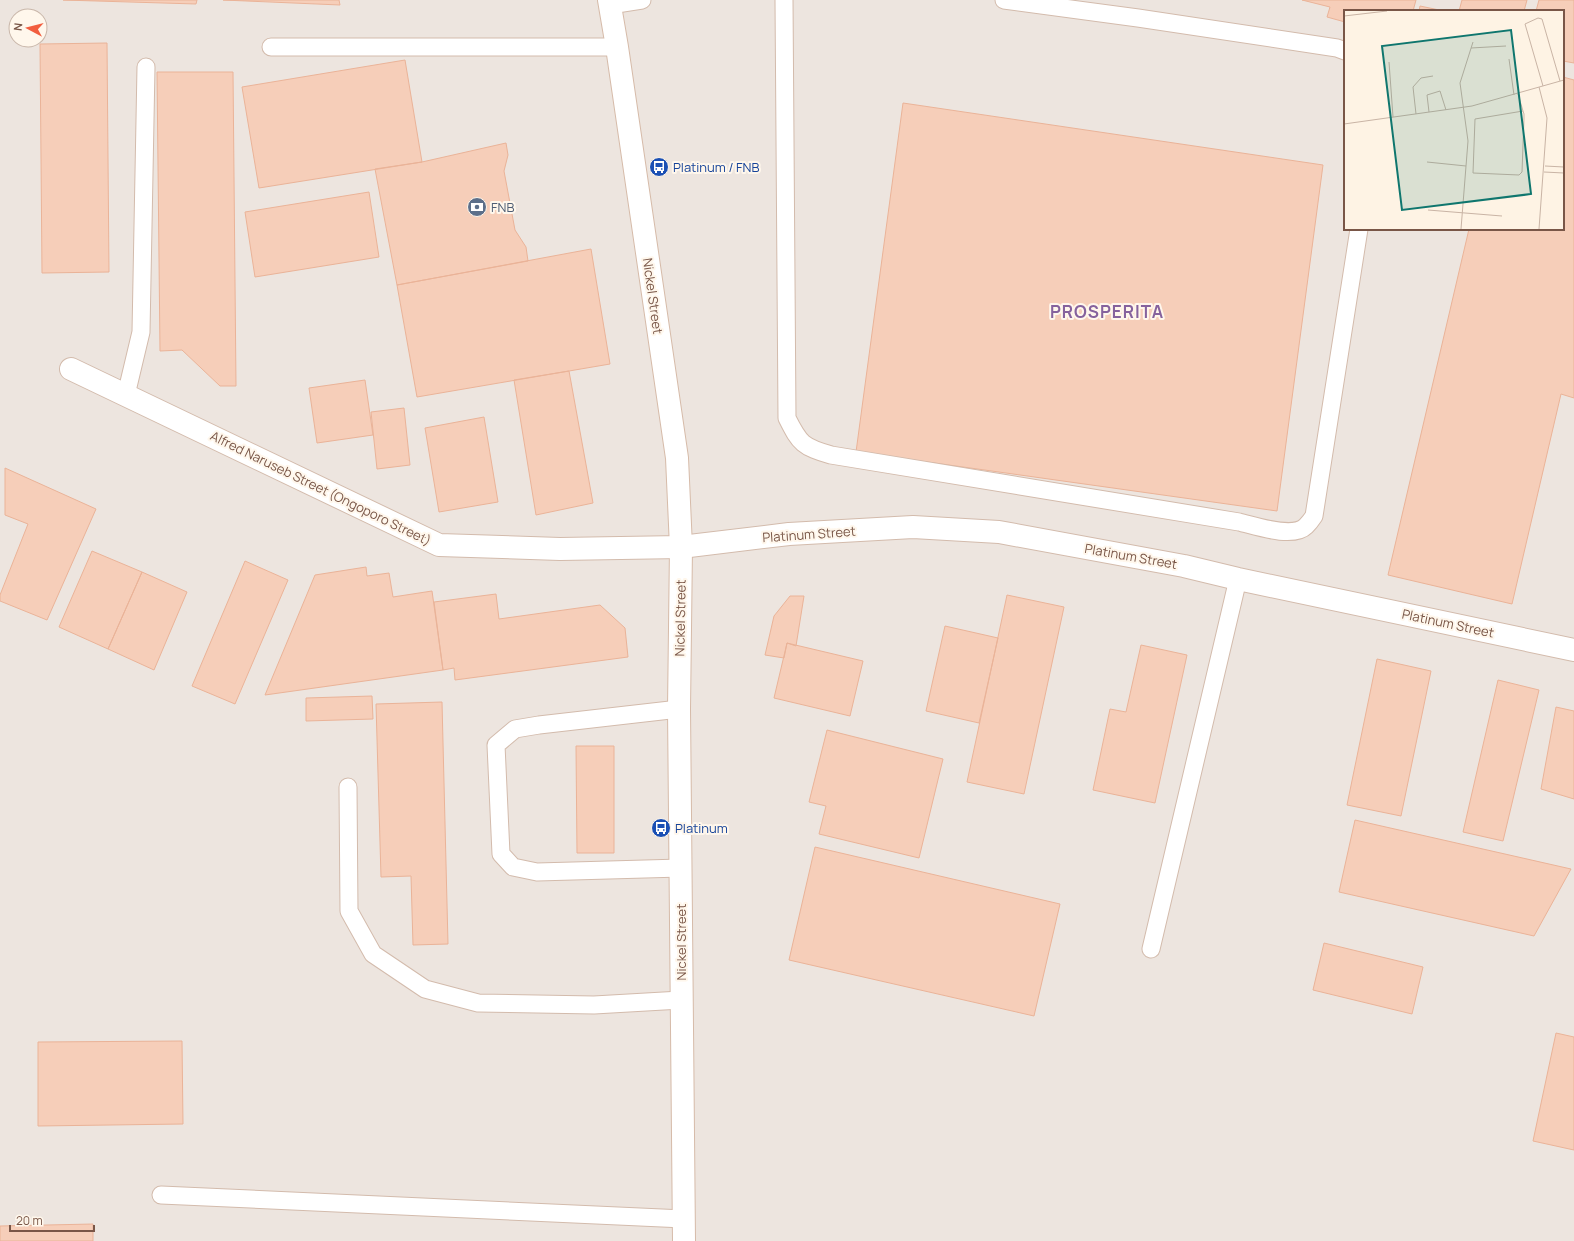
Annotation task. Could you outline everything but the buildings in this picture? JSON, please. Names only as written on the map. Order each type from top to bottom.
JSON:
[{"type":"street","name":"Nickel Street","points":[[609,2],[617,47],[677,458],[681,547],[679,709],[684,1241]]},
{"type":"street","name":"Alfred Naruseb Street (Ongoporo Street)","points":[[71,369],[439,545],[560,549],[681,547]]},
{"type":"street","name":"Platinum Street","points":[[681,547],[789,534],[912,527],[999,532],[1184,566],[1238,579],[1574,650]]},
{"type":"lane","points":[[609,2],[642,0]]},
{"type":"lane","points":[[784,0],[788,418],[798,439],[813,450],[831,455],[1239,522],[1279,531],[1292,532],[1306,527],[1314,516],[1358,230]]},
{"type":"lane","points":[[1004,0],[1322,45],[1344,51]]},
{"type":"lane","points":[[270,47],[617,47]]},
{"type":"lane","points":[[126,395],[141,332],[146,66]]},
{"type":"lane","points":[[1151,949],[1238,579]]},
{"type":"lane","points":[[679,709],[515,729],[496,745],[501,854],[513,867],[537,872],[681,868]]},
{"type":"lane","points":[[348,787],[349,911],[373,954],[425,989],[478,1003],[594,1005],[681,1000]]},
{"type":"lane","points":[[160,1195],[684,1219]]},
{"type":"shaded area","points":[[0,0],[1574,0],[1574,1241],[0,1241]]},
{"type":"place","name":"Platinum / FNB","points":[[659,167]]},
{"type":"place","name":"FNB","points":[[477,207]]},
{"type":"place","name":"Platinum","points":[[661,828]]},
{"type":"district","name":"PROSPERITA","points":[[1107,312]]}]
